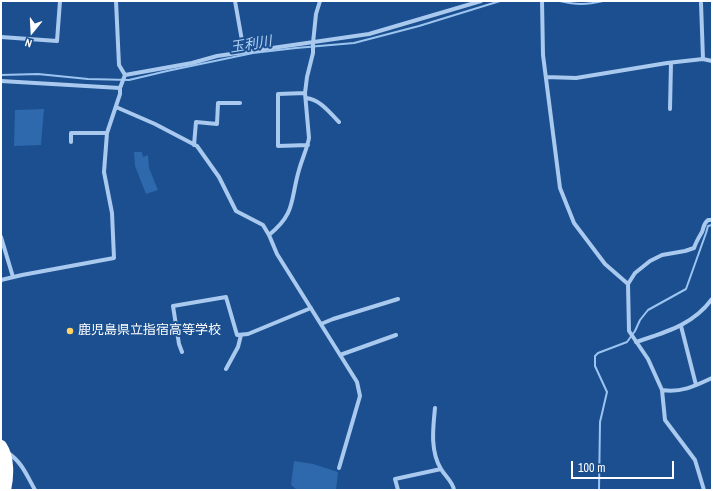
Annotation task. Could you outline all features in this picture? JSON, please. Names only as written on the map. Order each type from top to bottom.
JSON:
[{"type":"highway","points":[[3,448],[7,468],[5,490]]},
{"type":"street","points":[[1,38],[57,41],[60,1]]},
{"type":"street","points":[[116,1],[119,65],[125,75]]},
{"type":"street","points":[[235,1],[244,52]]},
{"type":"street","points":[[269,235],[288,215],[292,205],[299,169],[308,145],[309,138],[306,95],[307,77],[313,53],[316,14],[320,1]]},
{"type":"street","points":[[125,75],[192,63],[217,56],[369,34],[481,1]]},
{"type":"street","points":[[542,3],[543,55],[560,188],[574,223],[605,264],[628,284]]},
{"type":"street","points":[[701,3],[703,60]]},
{"type":"street","points":[[546,77],[576,78],[671,63],[703,60],[712,61]]},
{"type":"street","points":[[670,109],[671,63]]},
{"type":"street","points":[[1,280],[82,263],[114,258],[112,213],[104,178],[107,133],[125,75]]},
{"type":"street","points":[[1,82],[120,88]]},
{"type":"street","points":[[308,145],[278,146],[278,94],[306,95],[324,106],[339,122]]},
{"type":"street","points":[[194,145],[196,122],[217,124],[218,103],[240,103]]},
{"type":"street","points":[[116,107],[155,124],[197,146],[219,177],[236,211],[263,225],[277,254],[357,382],[360,396],[339,468]]},
{"type":"street","points":[[71,142],[71,133],[107,133]]},
{"type":"street","points":[[704,490],[695,460],[665,420],[662,390],[648,359],[629,331],[628,284],[635,273],[650,261],[662,255],[694,248],[704,223],[708,220],[712,220]]},
{"type":"street","points":[[1,237],[13,277]]},
{"type":"street","points":[[182,352],[179,344],[173,306],[226,297],[237,335],[248,334],[311,308]]},
{"type":"street","points":[[321,324],[398,299]]},
{"type":"street","points":[[636,342],[681,326],[704,309],[712,299]]},
{"type":"street","points":[[681,326],[696,385]]},
{"type":"street","points":[[226,369],[238,347],[241,335]]},
{"type":"street","points":[[340,354],[396,335]]},
{"type":"street","points":[[662,390],[674,392],[712,378]]},
{"type":"street","points":[[435,408],[432,429],[435,457],[440,469],[453,486],[454,490]]},
{"type":"street","points":[[3,448],[16,458],[23,467],[35,490]]},
{"type":"street","points":[[398,490],[395,479],[440,469]]},
{"type":"shaded area","points":[[44,109],[41,145],[14,146],[15,110]]},
{"type":"shaded area","points":[[134,152],[142,152],[143,157],[148,155],[149,168],[158,190],[146,194],[135,166]]},
{"type":"shaded area","points":[[294,461],[313,464],[338,472],[336,490],[297,490],[291,485]]},
{"type":"waterway","name":"玉利川","points":[[1,75],[38,74],[88,79],[129,80],[253,53],[354,43],[419,26],[500,1]]},
{"type":"waterway","name":"玉利川","points":[[560,1],[581,4],[603,1]]},
{"type":"waterway","points":[[599,490],[600,422],[607,392],[595,366],[595,356],[598,353],[627,342],[635,331],[640,320],[648,310],[686,289],[708,226],[712,225]]},
{"type":"place","name":"鹿児島県立指宿高等学校","points":[[70,331]]}]
